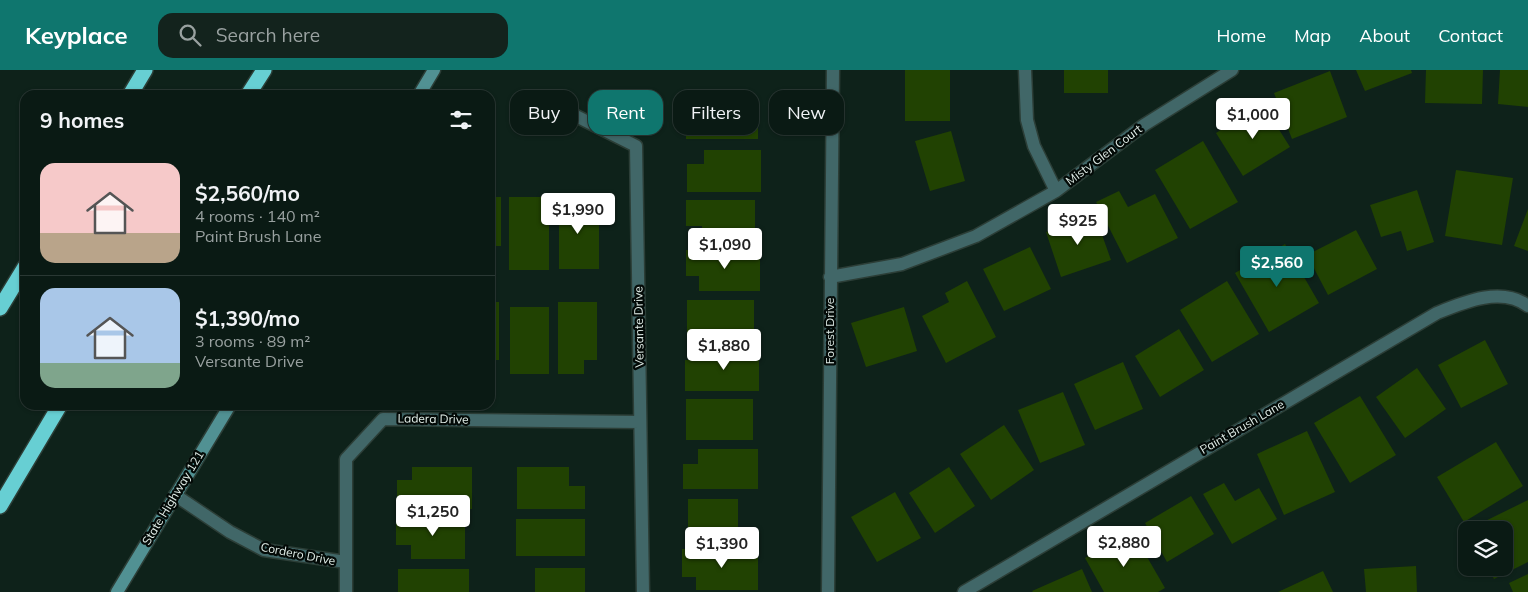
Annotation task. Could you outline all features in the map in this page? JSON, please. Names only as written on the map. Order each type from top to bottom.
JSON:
[{"type":"highway","points":[[133,90],[145,70]]},
{"type":"highway","points":[[251,90],[264,70]]},
{"type":"highway","points":[[0,308],[20,275]]},
{"type":"highway","points":[[0,506],[57,410]]},
{"type":"main road","points":[[422,90],[434,70]]},
{"type":"main road","name":"State Highway 121","points":[[117,592],[227,410]]},
{"type":"street","name":"Forest Drive","points":[[828,592],[833,70]]},
{"type":"street","points":[[1025,70],[1028,120],[1034,146],[1056,191]]},
{"type":"street","name":"Misty Glen Court","points":[[830,277],[902,264],[976,236],[1056,191],[1144,125],[1232,70]]},
{"type":"street","name":"Versante Drive","points":[[578,117],[636,146],[643,592]]},
{"type":"street","name":"Paint Brush Lane","points":[[964,592],[1437,313],[1472,299],[1506,297],[1519,299],[1528,306]]},
{"type":"street","name":"Ladera Drive","points":[[346,592],[346,459],[383,419],[640,422]]},
{"type":"street","name":"Cordero Drive","points":[[175,495],[230,532],[264,550],[346,562]]},
{"type":"building","points":[[905,70],[950,70],[950,121],[905,121]]},
{"type":"building","points":[[1064,70],[1108,70],[1108,93],[1064,93]]},
{"type":"building","points":[[1356,70],[1411,70],[1412,73],[1365,91]]},
{"type":"building","points":[[1426,70],[1483,70],[1482,104],[1425,103]]},
{"type":"building","points":[[1500,70],[1528,70],[1528,107],[1498,104]]},
{"type":"building","points":[[1330,71],[1347,117],[1292,139],[1274,93]]},
{"type":"building","points":[[1263,104],[1290,147],[1243,176],[1216,133]]},
{"type":"building","points":[[951,131],[965,181],[930,191],[915,141]]},
{"type":"building","points":[[686,135],[758,135],[758,139],[686,139]]},
{"type":"building","points":[[1203,141],[1238,202],[1190,229],[1155,170]]},
{"type":"building","points":[[704,150],[761,150],[761,192],[687,192],[687,164],[704,164]]},
{"type":"building","points":[[1456,170],[1513,178],[1502,245],[1445,236]]},
{"type":"building","points":[[1417,190],[1434,242],[1407,251],[1401,231],[1381,237],[1370,205]]},
{"type":"building","points":[[1119,191],[1128,207],[1155,194],[1178,238],[1127,263],[1096,202]]},
{"type":"building","points":[[495,197],[501,197],[501,246],[495,246]]},
{"type":"building","points":[[509,197],[549,197],[549,270],[509,270]]},
{"type":"building","points":[[559,197],[585,197],[585,213],[599,213],[599,269],[559,269]]},
{"type":"building","points":[[686,200],[755,200],[755,242],[702,242],[702,226],[686,226]]},
{"type":"building","points":[[1528,209],[1528,251],[1514,246]]},
{"type":"building","points":[[1095,215],[1111,260],[1061,277],[1046,232]]},
{"type":"building","points":[[1356,230],[1377,269],[1328,295],[1307,255]]},
{"type":"building","points":[[1285,244],[1319,303],[1269,332],[1235,273]]},
{"type":"building","points":[[1030,247],[1051,289],[1004,311],[983,269]]},
{"type":"building","points":[[686,250],[760,250],[760,291],[699,291],[699,276],[686,276]]},
{"type":"building","points":[[967,281],[996,337],[946,363],[922,316],[949,302],[945,293]]},
{"type":"building","points":[[1227,281],[1259,334],[1212,362],[1180,310]]},
{"type":"building","points":[[687,300],[754,300],[754,341],[687,341]]},
{"type":"building","points":[[495,302],[499,302],[499,360],[495,360]]},
{"type":"building","points":[[558,302],[597,302],[597,360],[584,360],[584,374],[558,374]]},
{"type":"building","points":[[510,307],[549,307],[549,374],[510,374]]},
{"type":"building","points":[[904,307],[917,351],[866,367],[851,323]]},
{"type":"building","points":[[1179,329],[1204,370],[1160,397],[1135,356]]},
{"type":"building","points":[[1485,340],[1508,384],[1461,408],[1438,365]]},
{"type":"building","points":[[702,350],[759,350],[759,391],[685,391],[685,360],[702,360]]},
{"type":"building","points":[[1123,362],[1143,409],[1095,430],[1074,384]]},
{"type":"building","points":[[1417,368],[1446,409],[1405,438],[1376,397]]},
{"type":"building","points":[[1063,392],[1085,445],[1040,463],[1018,410]]},
{"type":"building","points":[[1360,396],[1396,455],[1350,483],[1314,423]]},
{"type":"building","points":[[686,399],[753,399],[753,440],[686,440]]},
{"type":"building","points":[[1004,425],[1034,470],[991,500],[960,454]]},
{"type":"building","points":[[1307,431],[1335,492],[1284,515],[1257,454]]},
{"type":"building","points":[[1496,442],[1523,486],[1463,521],[1437,477]]},
{"type":"building","points":[[698,449],[758,449],[758,489],[683,489],[683,464],[698,464]]},
{"type":"building","points":[[412,467],[472,467],[472,509],[397,509],[397,480],[412,480]]},
{"type":"building","points":[[517,467],[569,467],[569,486],[585,486],[585,509],[517,509]]},
{"type":"building","points":[[949,467],[975,506],[935,533],[909,493]]},
{"type":"building","points":[[1224,483],[1235,501],[1259,488],[1277,519],[1232,544],[1203,494]]},
{"type":"building","points":[[895,492],[921,538],[877,562],[851,517]]},
{"type":"building","points":[[1191,496],[1214,534],[1167,562],[1145,523]]},
{"type":"building","points":[[688,499],[738,499],[738,539],[688,539]]},
{"type":"building","points":[[1528,500],[1528,562],[1513,570],[1513,521],[1485,521]]},
{"type":"building","points":[[396,518],[465,518],[465,559],[411,559],[411,545],[396,545]]},
{"type":"building","points":[[516,519],[585,519],[585,556],[516,556]]},
{"type":"building","points":[[1132,531],[1165,588],[1158,592],[1104,592],[1085,558]]},
{"type":"building","points":[[682,549],[758,549],[758,590],[696,590],[696,577],[682,577]]},
{"type":"building","points":[[1416,566],[1417,592],[1366,592],[1364,569]]},
{"type":"building","points":[[535,568],[585,568],[585,592],[535,592]]},
{"type":"building","points":[[398,569],[469,569],[469,592],[398,592]]},
{"type":"building","points":[[1082,569],[1092,592],[1032,591]]},
{"type":"building","points":[[1323,571],[1333,592],[1278,592]]},
{"type":"building","points":[[1528,574],[1528,592],[1513,592],[1509,583]]}]
